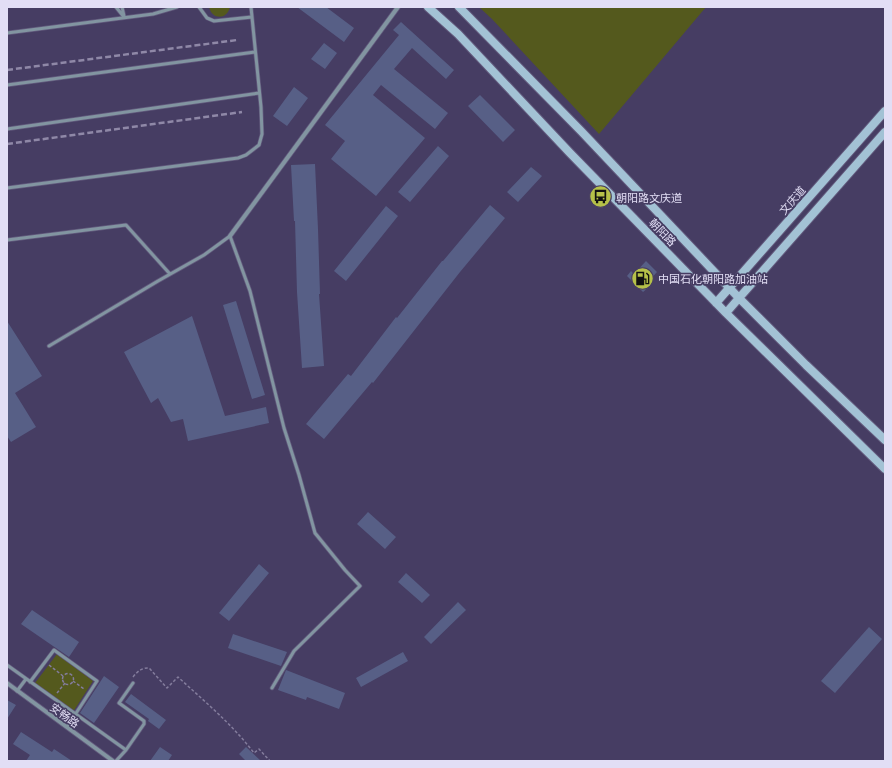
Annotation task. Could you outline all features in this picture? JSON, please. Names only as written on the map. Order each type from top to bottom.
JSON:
[{"type":"main road","name":"朝阳路","points":[[428,7],[463,39],[570,153],[716,303],[885,469]]},
{"type":"main road","name":"朝阳路","points":[[459,7],[576,125],[739,298],[806,365],[885,440]]},
{"type":"main road","name":"文庆道","points":[[716,303],[885,111]]},
{"type":"main road","points":[[726,313],[885,132]]},
{"type":"street","points":[[230,236],[398,7]]},
{"type":"street","name":"安畅路","points":[[7,683],[113,761]]},
{"type":"lane","points":[[116,7],[124,17]]},
{"type":"lane","points":[[122,7],[124,17]]},
{"type":"lane","points":[[7,33],[153,14],[177,7]]},
{"type":"lane","points":[[199,7],[206,18],[214,21],[252,17]]},
{"type":"lane","points":[[7,188],[238,158],[246,155],[259,145],[262,134],[251,7]]},
{"type":"lane","points":[[7,86],[255,52]]},
{"type":"lane","points":[[7,129],[259,94]]},
{"type":"lane","points":[[7,240],[126,225],[170,274]]},
{"type":"lane","points":[[50,346],[204,254],[230,236],[250,291],[284,428],[315,533],[360,586],[294,651],[272,688]]},
{"type":"lane","points":[[30,682],[54,650],[97,681],[67,727]]},
{"type":"lane","points":[[7,665],[126,750]]},
{"type":"lane","points":[[17,691],[26,679]]},
{"type":"lane","points":[[116,761],[126,750],[144,724],[144,721],[119,703],[133,683]]},
{"type":"path","points":[[46,662],[64,676],[63,679],[65,683]]},
{"type":"path","points":[[133,683],[133,677],[143,668],[149,668],[167,688],[178,677],[227,722],[254,753],[259,749],[270,761]]},
{"type":"path","points":[[64,676],[66,673],[72,674],[74,678],[73,681]]},
{"type":"path","points":[[73,681],[89,693]]},
{"type":"path","points":[[65,683],[69,684],[73,681]]},
{"type":"path","points":[[53,698],[65,683]]},
{"type":"green space","points":[[209,7],[230,7],[226,14],[220,17],[213,14]]},
{"type":"green space","points":[[479,7],[706,7],[599,134],[492,19]]},
{"type":"green space","points":[[57,654],[93,681],[73,712],[35,683]]},
{"type":"building","points":[[297,7],[326,7],[354,28],[344,42]]},
{"type":"building","points":[[401,22],[454,70],[446,79],[412,48],[394,69],[448,113],[435,129],[381,85],[373,95],[425,138],[376,196],[331,159],[345,141],[325,125],[399,35],[393,30]]},
{"type":"building","points":[[324,43],[337,53],[325,69],[311,59]]},
{"type":"building","points":[[294,87],[308,98],[287,126],[273,116]]},
{"type":"building","points":[[480,95],[515,130],[503,142],[468,106]]},
{"type":"building","points":[[438,146],[449,156],[410,202],[398,192]]},
{"type":"building","points":[[315,164],[319,294],[324,366],[302,368],[291,165]]},
{"type":"building","points":[[531,167],[542,176],[518,202],[507,192]]},
{"type":"building","points":[[490,205],[505,218],[460,272],[373,383],[372,382],[324,439],[306,424],[348,374],[351,376],[396,317],[397,318],[442,261]]},
{"type":"building","points":[[386,206],[398,216],[346,281],[334,271]]},
{"type":"building","points":[[646,261],[657,272],[646,284],[649,287],[643,292],[627,276],[631,271],[634,274]]},
{"type":"building","points":[[236,301],[265,395],[252,399],[223,305]]},
{"type":"building","points":[[192,316],[225,416],[266,407],[269,423],[188,441],[183,419],[171,422],[158,398],[151,403],[124,352]]},
{"type":"building","points":[[7,321],[42,376],[15,393],[36,427],[11,442],[7,436]]},
{"type":"building","points":[[368,512],[396,537],[385,549],[357,524]]},
{"type":"building","points":[[259,564],[269,573],[229,621],[219,613]]},
{"type":"building","points":[[406,573],[430,595],[422,603],[398,582]]},
{"type":"building","points":[[458,602],[466,610],[431,644],[424,637]]},
{"type":"building","points":[[32,610],[79,642],[69,657],[21,624]]},
{"type":"building","points":[[869,627],[882,639],[835,693],[821,681]]},
{"type":"building","points":[[233,634],[287,652],[281,666],[228,648]]},
{"type":"building","points":[[403,652],[408,661],[361,687],[356,678]]},
{"type":"building","points":[[286,670],[345,693],[339,709],[307,697],[306,700],[278,690]]},
{"type":"building","points":[[104,676],[119,687],[94,723],[80,713]]},
{"type":"building","points":[[131,694],[166,720],[159,729],[148,721],[149,719],[125,702]]},
{"type":"building","points":[[7,700],[16,705],[7,719]]},
{"type":"building","points":[[21,732],[52,752],[54,749],[72,761],[26,761],[30,755],[13,744]]},
{"type":"building","points":[[160,747],[172,755],[168,761],[150,761]]},
{"type":"building","points":[[246,747],[261,761],[246,761],[239,754]]},
{"type":"railway","points":[[7,70],[237,40]]},
{"type":"railway","points":[[7,144],[242,112]]},
{"type":"place","name":"朝阳路文庆道","points":[[601,197]]},
{"type":"place","name":"中国石化朝阳路加油站","points":[[643,278]]}]
